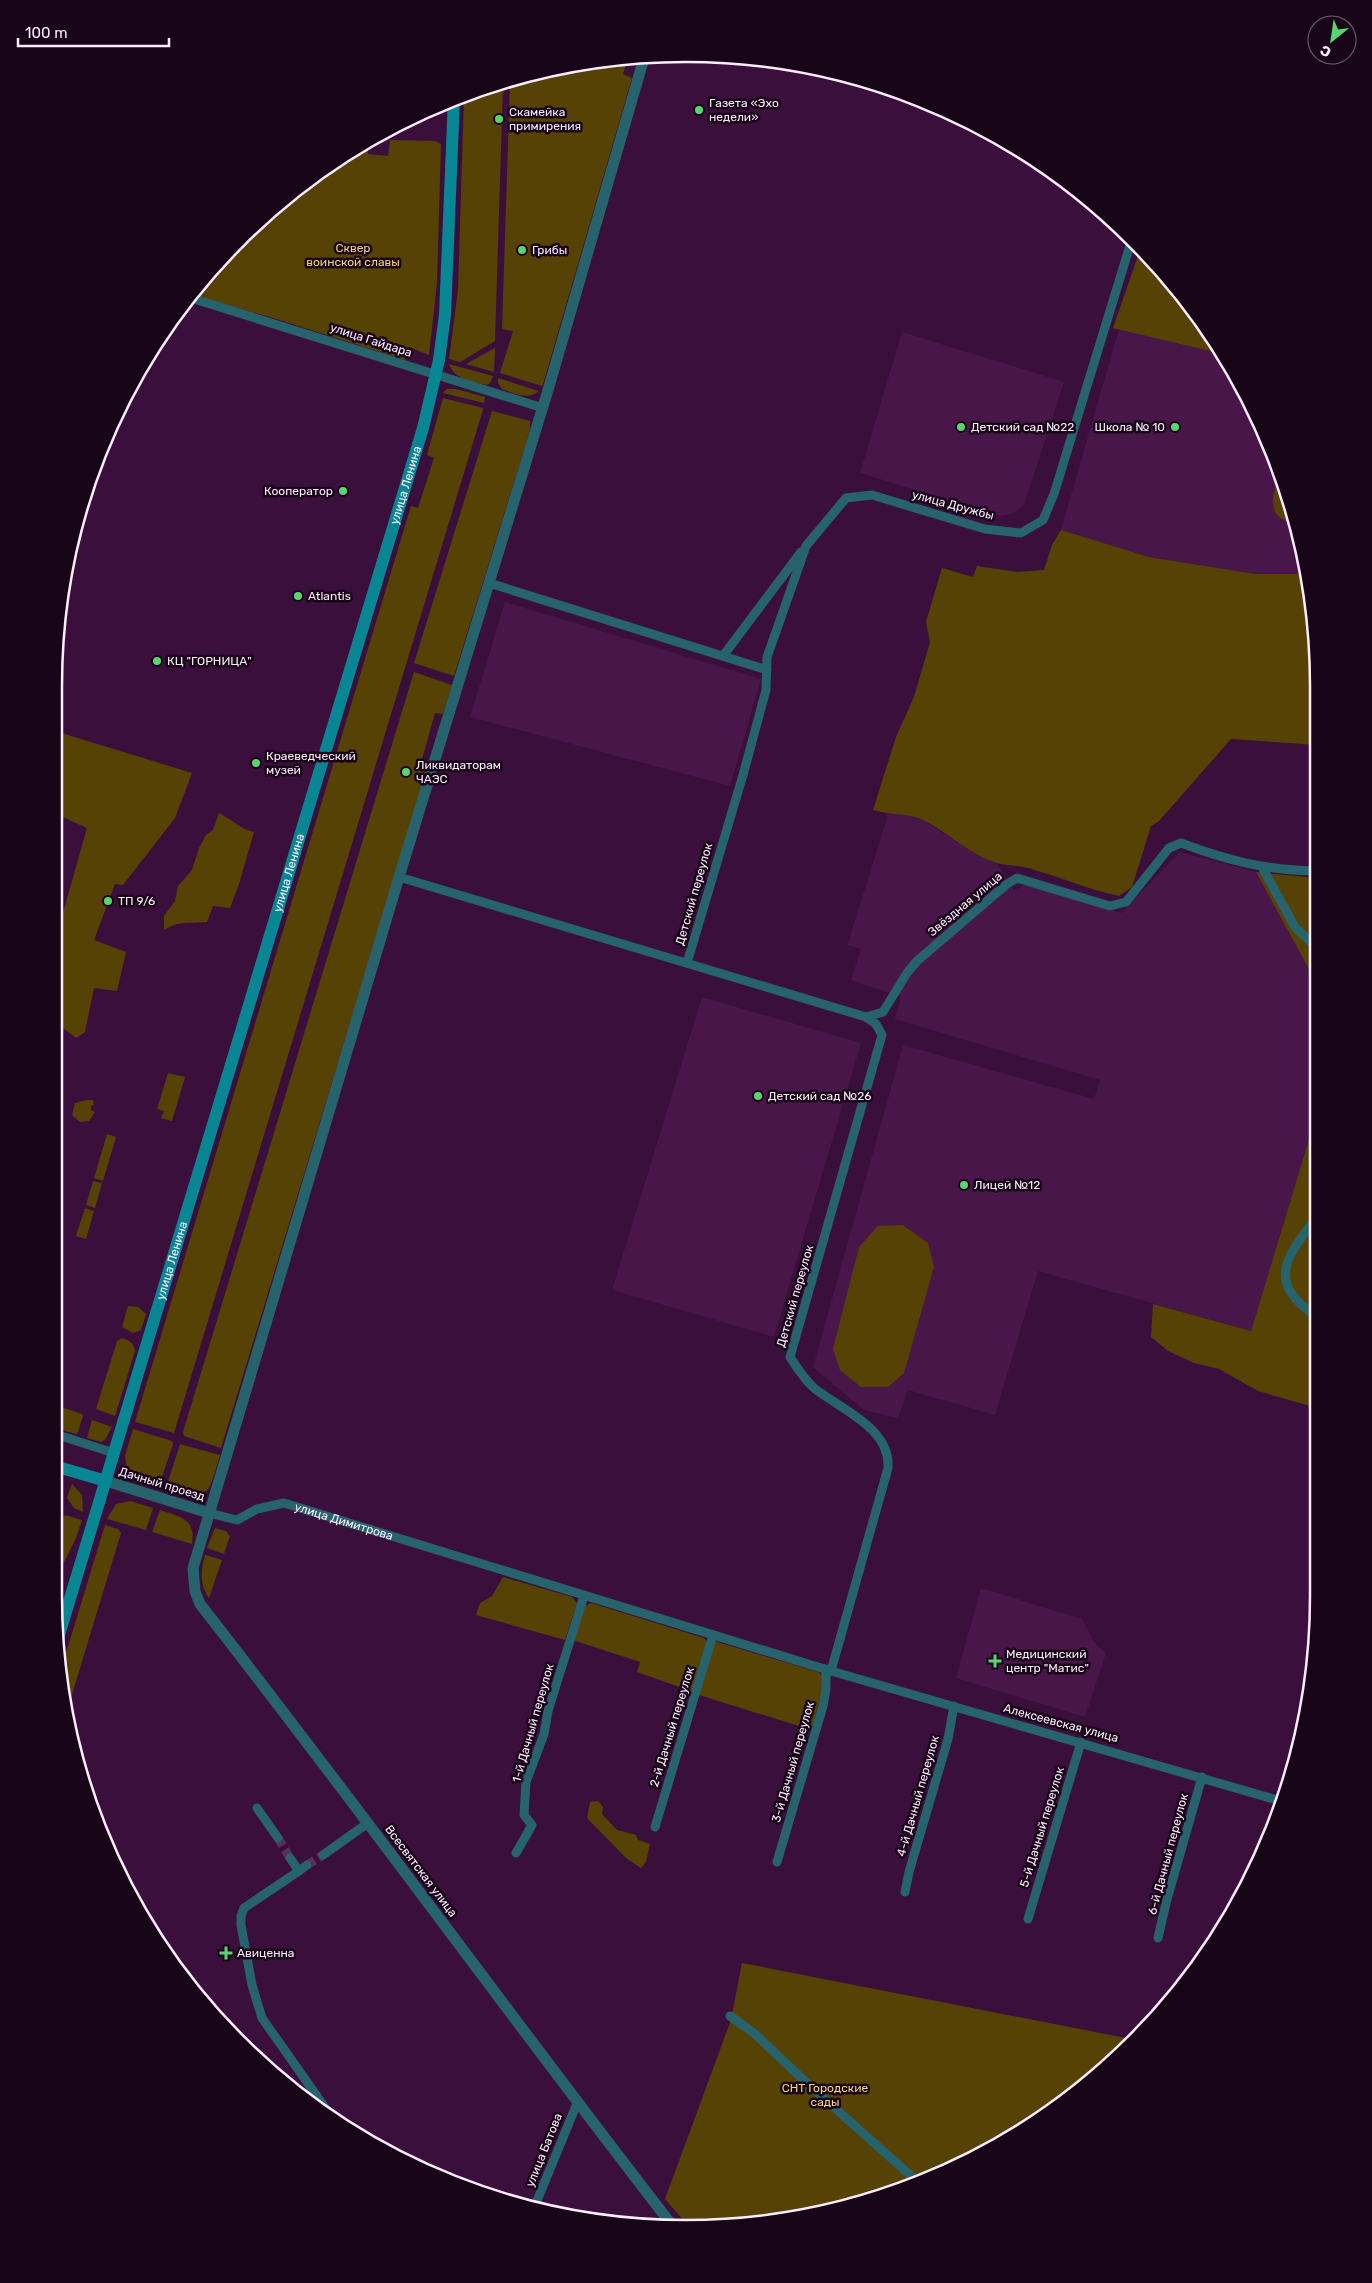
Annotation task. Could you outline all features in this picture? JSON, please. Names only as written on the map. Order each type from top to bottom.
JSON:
[{"type":"main road","name":"улица Ленина","points":[[63,1621],[411,472],[436,375],[442,339],[447,291],[454,108]]},
{"type":"main road","points":[[62,1468],[106,1481]]},
{"type":"street","name":"Всесвятская улица","points":[[642,64],[543,408],[399,877],[193,1568],[195,1591],[200,1604],[669,2220]]},
{"type":"street","name":"улица Дружбы","points":[[767,670],[767,657],[806,546],[846,498],[872,495],[985,529],[1021,533],[1043,520],[1054,494],[1129,247]]},
{"type":"street","name":"улица Гайдара","points":[[196,300],[543,408]]},
{"type":"street","points":[[723,656],[806,546]]},
{"type":"street","points":[[489,583],[767,670]]},
{"type":"street","name":"Детский переулок","points":[[767,670],[766,690],[743,775],[687,963],[866,1017],[876,1024],[882,1035],[790,1357],[801,1374],[813,1387],[877,1433],[889,1456],[888,1468],[828,1670]]},
{"type":"street","name":"Звёздная улица","points":[[866,1017],[883,1012],[906,973],[917,961],[1007,884],[1017,878],[1110,906],[1126,902],[1169,848],[1181,843],[1212,855],[1262,868],[1310,871]]},
{"type":"street","points":[[1262,868],[1295,927],[1310,941]]},
{"type":"street","points":[[399,877],[687,963]]},
{"type":"street","points":[[1310,1227],[1286,1260],[1285,1282],[1298,1305],[1310,1313]]},
{"type":"street","points":[[62,1436],[114,1453]]},
{"type":"street","name":"Дачный проезд","points":[[106,1481],[209,1513]]},
{"type":"street","name":"улица Димитрова","points":[[209,1513],[237,1520],[257,1509],[284,1504],[584,1596]]},
{"type":"street","points":[[584,1596],[828,1670]]},
{"type":"street","name":"1-й Дачный переулок","points":[[516,1853],[532,1826],[524,1815],[526,1782],[544,1734],[548,1711],[584,1596]]},
{"type":"street","name":"2-й Дачный переулок","points":[[655,1827],[714,1635]]},
{"type":"street","name":"Алексеевская улица","points":[[828,1670],[1275,1799]]},
{"type":"street","name":"3-й Дачный переулок","points":[[777,1862],[823,1706],[828,1670]]},
{"type":"street","name":"4-й Дачный переулок","points":[[905,1892],[909,1872],[948,1739],[954,1706]]},
{"type":"street","name":"5-й Дачный переулок","points":[[1028,1918],[1081,1742]]},
{"type":"street","name":"6-й Дачный переулок","points":[[1158,1938],[1171,1884],[1202,1777]]},
{"type":"street","points":[[257,1808],[278,1838]]},
{"type":"street","points":[[323,1855],[368,1822]]},
{"type":"street","points":[[290,1858],[303,1868],[244,1908],[241,1916],[241,1925],[252,1985],[262,2018],[321,2102]]},
{"type":"street","points":[[730,2016],[754,2033],[810,2086],[913,2177]]},
{"type":"street","name":"улица Батова","points":[[536,2202],[578,2101]]},
{"type":"shaded area","name":"Школа № 10","points":[[1119,329],[1211,351],[1226,374],[1262,447],[1288,525],[1299,574],[1255,574],[1149,557],[1061,530]]},
{"type":"shaded area","name":"Детский сад №22","points":[[902,332],[1064,382],[1024,505],[1014,513],[1002,516],[992,514],[860,473]]},
{"type":"shaded area","points":[[505,602],[761,679],[730,786],[470,717]]},
{"type":"shaded area","points":[[898,812],[923,820],[968,849],[997,864],[1014,890],[1026,885],[1121,913],[1180,852],[1256,872],[1310,971],[1310,1136],[1251,1331],[1038,1271],[995,1415],[908,1390],[898,1418],[864,1410],[813,1367],[903,1045],[1094,1099],[1100,1080],[895,1019],[901,997],[851,980],[861,949],[848,945],[849,940],[887,818],[886,814]]},
{"type":"shaded area","points":[[702,997],[861,1043],[774,1337],[612,1290]]},
{"type":"shaded area","points":[[981,1588],[1082,1619],[1095,1643],[1106,1653],[1085,1717],[956,1678]]},
{"type":"green space","points":[[625,66],[623,74],[632,78],[542,386],[500,373],[513,331],[502,329],[510,89],[564,74]]},
{"type":"green space","points":[[503,91],[495,341],[460,362],[449,359],[458,290],[464,104]]},
{"type":"green space","name":"Сквер воинской славы","points":[[390,140],[435,141],[441,144],[437,283],[429,355],[409,347],[405,360],[199,297],[245,245],[306,191],[368,150],[368,154],[388,156]]},
{"type":"green space","points":[[1138,257],[1181,306],[1211,351],[1113,328]]},
{"type":"green space","points":[[495,348],[494,372],[466,364]]},
{"type":"green space","points":[[449,364],[493,376],[487,385],[476,383],[459,376],[451,369]]},
{"type":"green space","points":[[498,378],[539,391],[526,396],[516,394],[502,389],[498,383]]},
{"type":"green space","points":[[447,389],[456,389],[485,397],[484,403],[443,393]]},
{"type":"green space","points":[[443,398],[483,408],[482,413],[174,1433],[135,1422],[411,506],[418,508],[434,458],[427,455]]},
{"type":"green space","points":[[492,411],[530,421],[530,430],[454,676],[414,663]]},
{"type":"green space","points":[[1276,485],[1287,521],[1277,515],[1274,510]]},
{"type":"green space","points":[[1061,530],[1149,557],[1255,574],[1299,574],[1308,645],[1310,745],[1231,739],[1159,821],[1151,826],[1132,887],[1119,896],[1024,867],[997,863],[977,854],[921,819],[873,810],[896,737],[914,697],[930,642],[926,622],[942,568],[973,577],[977,566],[1017,572],[1044,570],[1052,545]]},
{"type":"green space","points":[[414,672],[452,685],[443,714],[435,713],[419,770],[426,772],[221,1448],[184,1436],[183,1432]]},
{"type":"green space","points":[[62,733],[192,773],[175,818],[123,885],[115,884],[94,940],[126,952],[117,991],[94,988],[85,1032],[76,1038],[62,1027],[62,916],[87,828],[62,817]]},
{"type":"green space","points":[[219,813],[241,827],[254,832],[230,908],[213,906],[207,922],[180,924],[164,930],[164,916],[175,901],[178,886],[192,870],[199,848],[206,835],[213,830]]},
{"type":"green space","points":[[1256,872],[1310,877],[1310,971]]},
{"type":"green space","points":[[168,1073],[185,1077],[172,1121],[161,1118],[164,1111],[157,1109]]},
{"type":"green space","points":[[93,1100],[94,1105],[91,1106],[91,1110],[95,1112],[89,1121],[80,1122],[72,1115],[75,1103]]},
{"type":"green space","points":[[107,1134],[116,1137],[103,1181],[94,1178]]},
{"type":"green space","points":[[1310,1136],[1310,1406],[1258,1391],[1219,1369],[1194,1363],[1168,1351],[1151,1337],[1153,1304],[1251,1331]]},
{"type":"green space","points":[[93,1181],[102,1183],[95,1208],[86,1205]]},
{"type":"green space","points":[[85,1208],[94,1211],[86,1239],[76,1236]]},
{"type":"green space","points":[[903,1225],[928,1243],[934,1267],[904,1373],[888,1387],[861,1387],[840,1370],[833,1349],[859,1247],[878,1226]]},
{"type":"green space","points":[[128,1306],[138,1307],[146,1314],[141,1330],[133,1333],[122,1327]]},
{"type":"green space","points":[[122,1338],[131,1342],[135,1351],[115,1416],[96,1409],[117,1341]]},
{"type":"green space","points":[[62,1407],[82,1414],[83,1416],[76,1434],[62,1430]]},
{"type":"green space","points":[[92,1420],[112,1427],[105,1440],[101,1442],[87,1438]]},
{"type":"green space","points":[[133,1429],[172,1441],[173,1444],[159,1486],[128,1475],[125,1456]]},
{"type":"green space","points":[[180,1444],[220,1455],[213,1480],[205,1492],[191,1494],[166,1488]]},
{"type":"green space","points":[[72,1484],[82,1495],[83,1512],[74,1508],[67,1498]]},
{"type":"green space","points":[[130,1501],[153,1508],[146,1530],[107,1519],[116,1504]]},
{"type":"green space","points":[[160,1510],[180,1517],[189,1524],[193,1535],[192,1544],[152,1532]]},
{"type":"green space","points":[[65,1515],[82,1520],[76,1538],[62,1566],[62,1519]]},
{"type":"green space","points":[[105,1525],[118,1529],[121,1533],[71,1698],[66,1654]]},
{"type":"green space","points":[[215,1528],[226,1531],[230,1536],[224,1554],[207,1548]]},
{"type":"green space","points":[[205,1555],[222,1560],[209,1598],[202,1582]]},
{"type":"green space","points":[[503,1577],[572,1597],[577,1603],[565,1640],[476,1615],[480,1603],[492,1596]]},
{"type":"green space","points":[[591,1603],[704,1638],[707,1642],[694,1692],[637,1672],[640,1662],[573,1640],[584,1606]]},
{"type":"green space","points":[[714,1641],[818,1672],[822,1675],[823,1686],[812,1730],[699,1695]]},
{"type":"green space","points":[[598,1801],[603,1807],[602,1814],[617,1830],[636,1835],[638,1840],[650,1844],[646,1862],[641,1868],[626,1858],[587,1818],[590,1802]]},
{"type":"green space","name":"СНТ Городские сады","points":[[742,1963],[1127,2038],[1066,2092],[1032,2115],[998,2137],[925,2173],[847,2199],[808,2209],[727,2219],[683,2220],[665,2199],[731,2020]]},
{"type":"tunnel","points":[[278,1838],[290,1858]]},
{"type":"tunnel","points":[[307,1865],[323,1855]]},
{"type":"place","name":"Газета «Эхо недели»","points":[[699,110]]},
{"type":"place","name":"Скамейка примирения","points":[[499,119]]},
{"type":"place","name":"Грибы","points":[[522,250]]},
{"type":"place","name":"Детский сад №22","points":[[961,427]]},
{"type":"place","name":"Школа № 10","points":[[1175,427]]},
{"type":"place","name":"Кооператор","points":[[343,491]]},
{"type":"place","name":"Atlantis","points":[[298,596]]},
{"type":"place","name":"КЦ \"ГОРНИЦА\"","points":[[157,661]]},
{"type":"place","name":"Краеведческий музей","points":[[256,763]]},
{"type":"place","name":"Ликвидаторам ЧАЭС","points":[[406,772]]},
{"type":"place","name":"ТП 9/6","points":[[108,901]]},
{"type":"place","name":"Детский сад №26","points":[[758,1096]]},
{"type":"place","name":"Лицей №12","points":[[964,1185]]},
{"type":"place","name":"Медицинский центр \"Матис\"","points":[[995,1661]]},
{"type":"place","name":"Авиценна","points":[[226,1953]]}]
